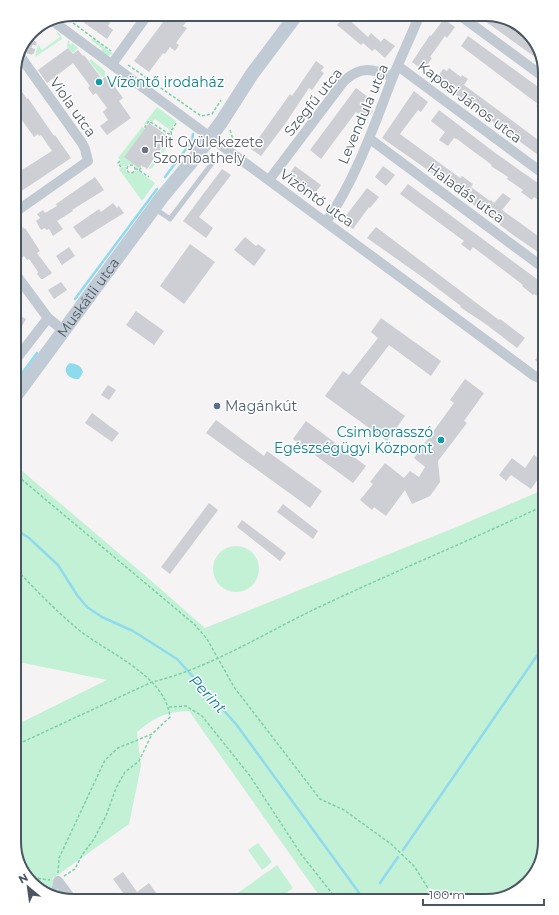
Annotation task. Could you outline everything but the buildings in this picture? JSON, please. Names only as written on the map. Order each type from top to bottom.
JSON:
[{"type":"main road","name":"Muskátli utca","points":[[21,389],[158,202],[173,176],[207,135],[231,96],[252,74],[292,21]]},
{"type":"street","points":[[115,60],[143,21]]},
{"type":"street","name":"Levendula utca","points":[[326,222],[340,200],[370,139],[393,77],[417,21]]},
{"type":"street","points":[[468,21],[538,73]]},
{"type":"street","name":"Vízöntő utca","points":[[57,24],[115,60],[207,135],[538,377]]},
{"type":"street","name":"Viola utca","points":[[21,208],[88,161],[82,143],[23,60]]},
{"type":"street","name":"Kaposi János utca","points":[[398,66],[538,170]]},
{"type":"street","name":"Szegfű utca","points":[[269,180],[344,81],[350,76],[359,71],[368,70],[378,71],[393,77]]},
{"type":"street","name":"Haladás utca","points":[[370,139],[538,264]]},
{"type":"street","points":[[21,281],[48,318],[64,331]]},
{"type":"street","points":[[21,353],[48,318]]},
{"type":"street","points":[[58,881],[68,894]]},
{"type":"lane","points":[[158,202],[170,219],[213,162]]},
{"type":"lane","points":[[54,890],[58,881]]},
{"type":"path","points":[[70,21],[115,60],[202,116],[212,114],[225,95]]},
{"type":"path","points":[[146,128],[145,127],[149,121],[169,134],[182,116]]},
{"type":"path","points":[[229,126],[234,143]]},
{"type":"path","points":[[165,143],[168,145],[172,139],[171,131]]},
{"type":"path","points":[[120,161],[118,164],[130,173],[134,172],[135,169]]},
{"type":"path","points":[[123,167],[132,165],[135,169],[149,177]]},
{"type":"path","points":[[139,170],[143,166]]},
{"type":"path","points":[[21,479],[194,624],[207,639],[234,687],[320,799],[344,810],[391,844],[414,866],[432,894]]},
{"type":"path","points":[[21,743],[152,682],[172,677],[218,658],[315,609],[538,508]]},
{"type":"path","points":[[21,575],[39,594],[74,626],[116,654],[152,682],[164,697],[169,707],[170,717],[152,734],[139,761],[125,772],[116,788],[106,816],[94,839],[82,855],[75,869],[58,881],[48,880]]},
{"type":"path","points":[[169,707],[186,706],[202,716],[250,776],[301,854],[332,894]]},
{"type":"path","points":[[58,881],[59,858],[105,760],[118,748],[152,734]]},
{"type":"green space","points":[[56,31],[60,34],[62,39],[35,57],[38,44],[42,50],[60,37]]},
{"type":"green space","points":[[93,38],[113,54],[107,56],[101,51],[102,48],[91,40]]},
{"type":"green space","points":[[68,40],[71,45],[72,43],[78,48],[73,53],[67,47]]},
{"type":"green space","points":[[91,59],[105,71],[105,76],[102,77],[89,61]]},
{"type":"green space","points":[[157,107],[176,121],[170,130],[155,119],[152,122],[149,120],[145,125],[144,124]]},
{"type":"green space","points":[[142,127],[145,129],[124,157],[139,168],[136,168],[134,165],[130,164],[127,166],[121,166],[119,163],[121,161],[118,158]]},
{"type":"green space","points":[[165,145],[167,147],[152,168],[149,169],[149,168]]},
{"type":"green space","points":[[126,167],[126,171],[132,174],[136,170],[138,171],[155,183],[142,201],[119,169]]},
{"type":"green space","points":[[21,470],[205,628],[459,526],[538,492],[538,849],[534,862],[527,874],[523,879],[509,889],[493,894],[318,894],[189,711],[161,716],[137,732],[141,766],[129,824],[52,879],[62,893],[50,889],[48,888],[48,867],[27,867],[21,849],[21,723],[107,680],[21,662]]},
{"type":"green space","points":[[236,546],[249,550],[255,556],[259,569],[255,582],[249,588],[236,592],[223,588],[217,582],[213,569],[217,556],[223,550]]},
{"type":"green space","points":[[258,843],[272,862],[262,870],[248,850]]},
{"type":"green space","points":[[277,865],[293,888],[285,894],[236,894]]},
{"type":"water","points":[[70,363],[78,365],[81,368],[83,372],[79,379],[72,378],[67,374],[66,369]]},
{"type":"waterway","points":[[165,177],[192,141],[193,134]]},
{"type":"waterway","points":[[75,299],[157,189]]},
{"type":"waterway","points":[[21,375],[37,353]]},
{"type":"waterway","name":"Perint","points":[[21,533],[29,538],[58,565],[77,595],[87,607],[102,617],[133,631],[177,659],[236,724],[360,894]]},
{"type":"waterway","points":[[403,850],[538,654]]},
{"type":"waterway","points":[[380,883],[398,857]]},
{"type":"tunnel","points":[[26,49],[31,51],[33,44],[31,43]]},
{"type":"place","name":"Vízöntő irodaház","points":[[99,82]]},
{"type":"place","name":"Hit Gyülekezete Szombathely","points":[[145,150]]},
{"type":"place","name":"Magánkút","points":[[217,406]]},
{"type":"place","name":"Csimborasszó Egészségügyi Központ","points":[[441,440]]}]
